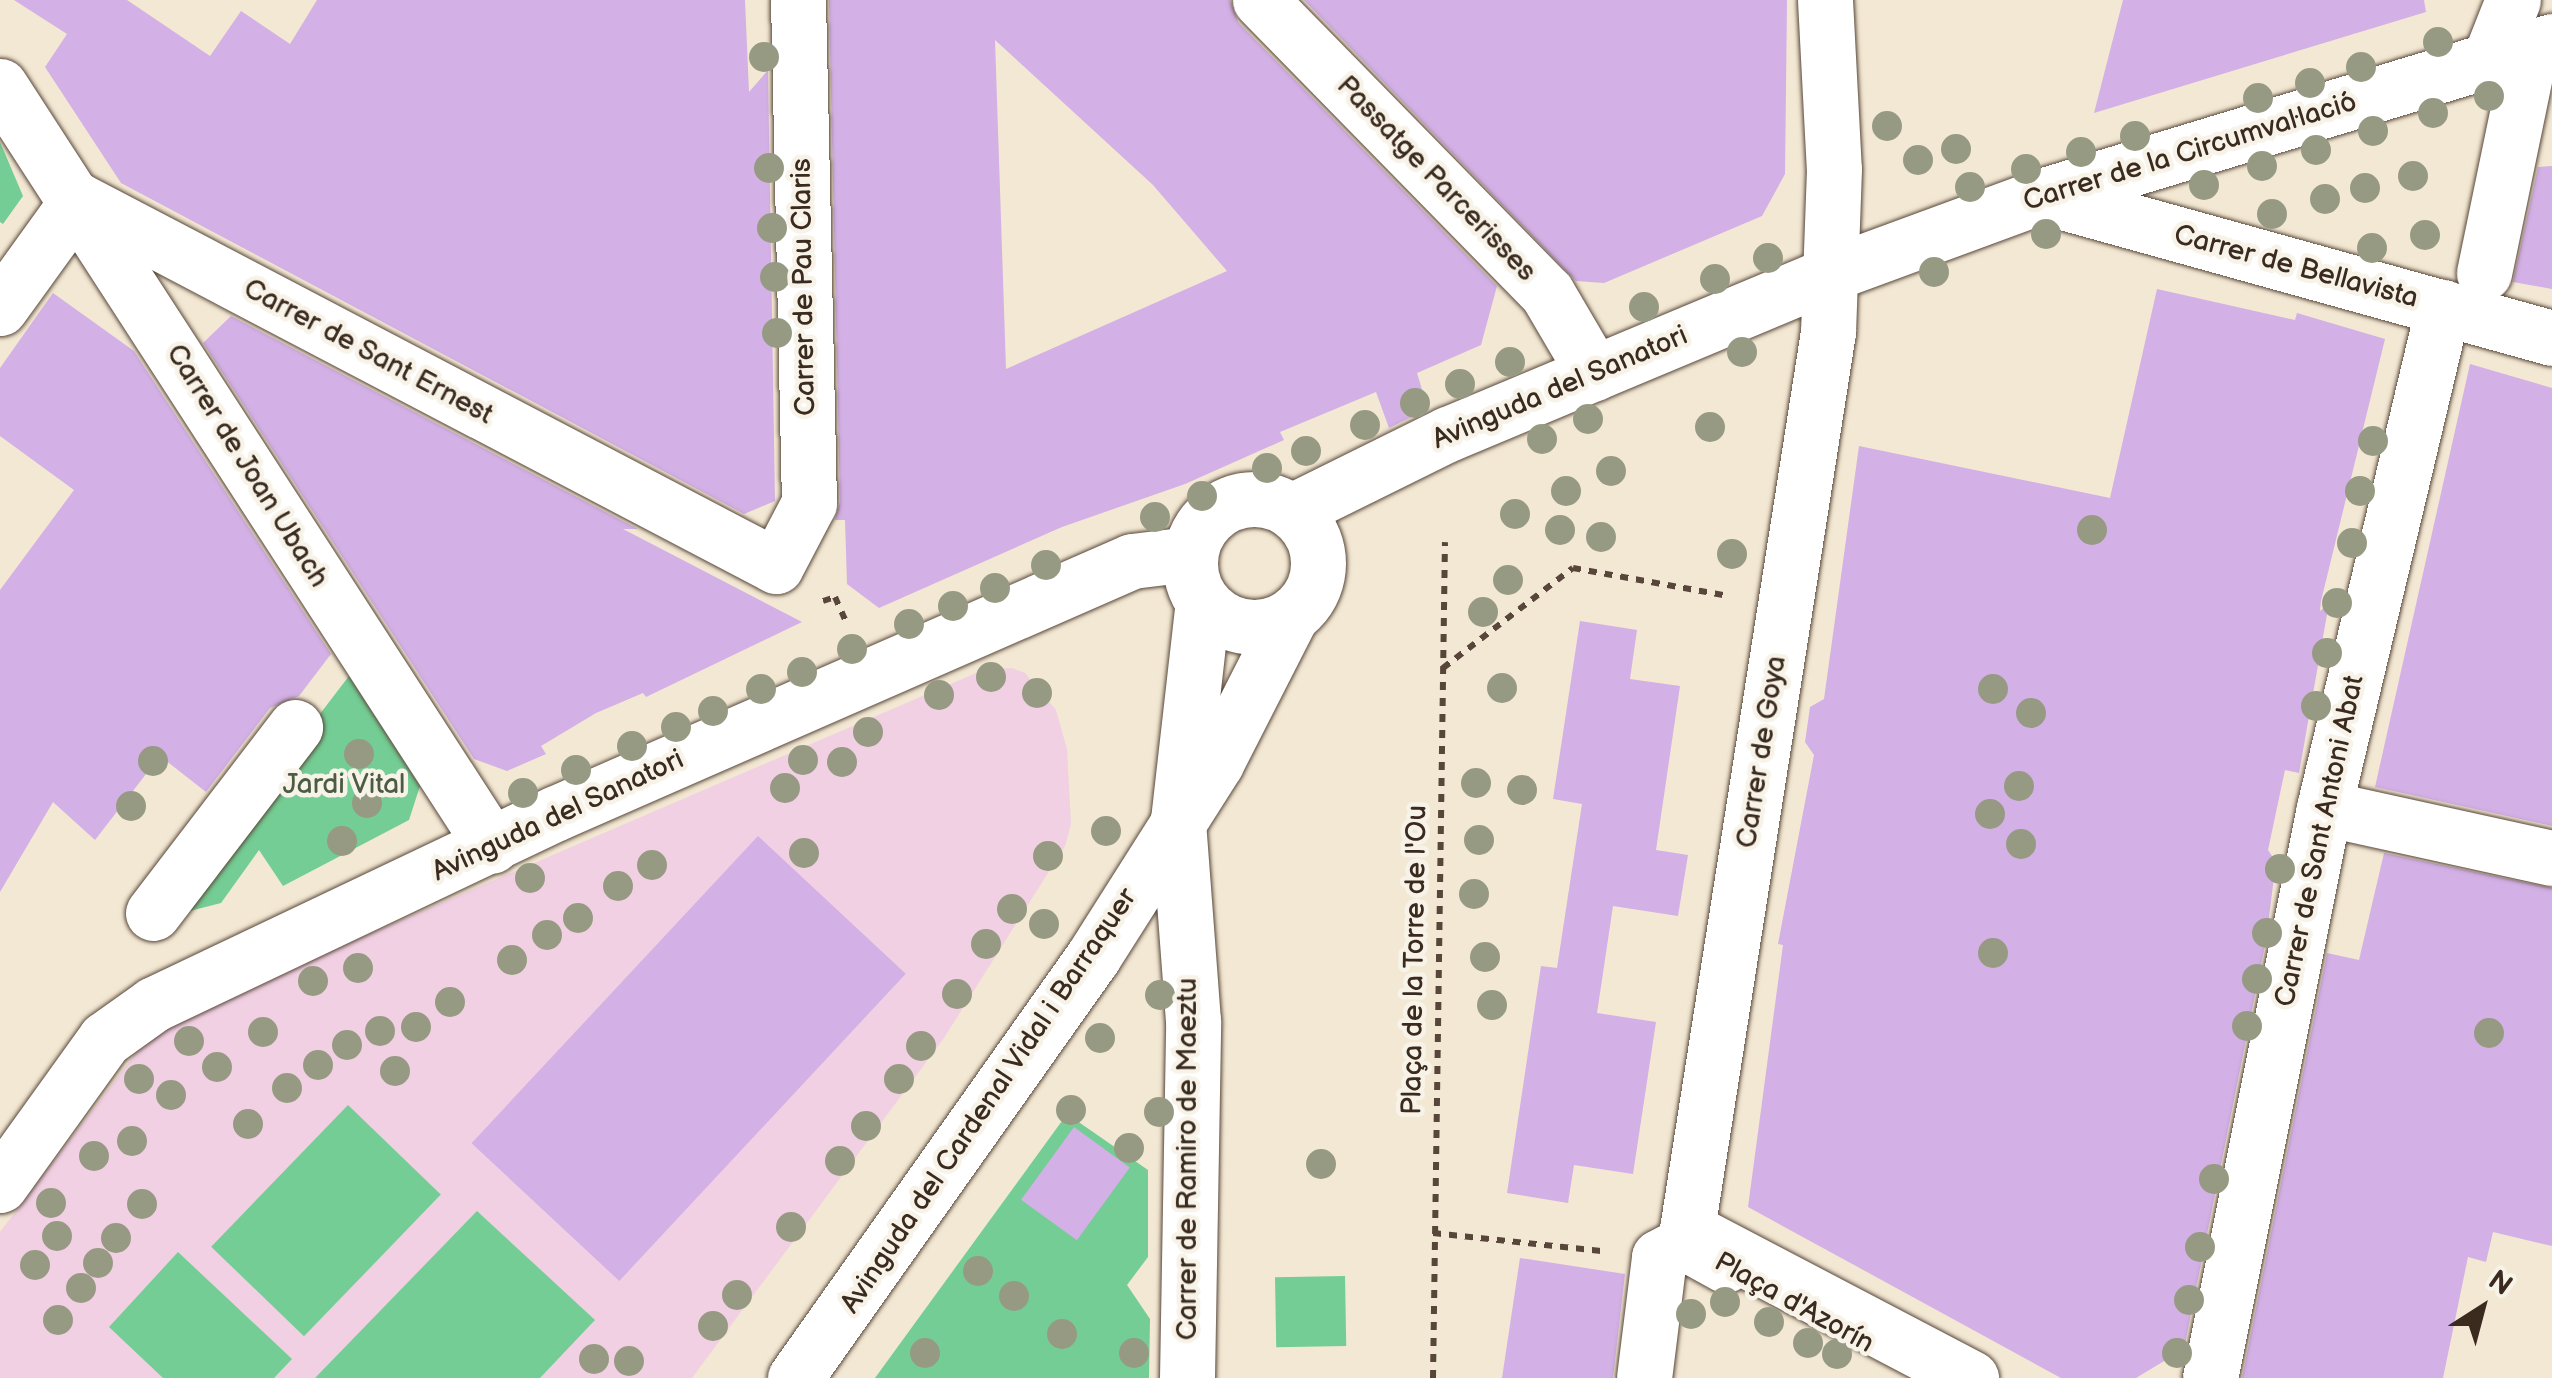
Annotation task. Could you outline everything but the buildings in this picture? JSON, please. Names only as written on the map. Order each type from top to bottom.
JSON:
[{"type":"street","name":"Carrer de Pau Claris","points":[[776,566],[809,503],[798,0]]},
{"type":"street","name":"Passatge Parcerisses","points":[[1260,0],[1547,294],[1594,373]]},
{"type":"street","name":"Carrer de Goya","points":[[1670,1378],[1676,1249],[1824,360],[1832,274],[1825,0]]},
{"type":"street","name":"Carrer de la Circumval·lació","points":[[1832,274],[2041,196],[2522,37]]},
{"type":"street","name":"Carrer de Sant Antoni Abat","points":[[2210,1378],[2324,808],[2464,290],[2522,37]]},
{"type":"street","name":"Carrer de Joan Ubach","points":[[0,86],[78,200],[492,846]]},
{"type":"street","name":"Carrer de Bellavista","points":[[2041,196],[2464,290],[2552,338]]},
{"type":"street","name":"Carrer de Sant Ernest","points":[[78,200],[776,566]]},
{"type":"street","points":[[0,308],[78,200]]},
{"type":"street","name":"Avinguda del Sanatori","points":[[1292,512],[1448,434],[1832,274]]},
{"type":"street","points":[[1271,501],[1292,512],[1318,555],[1314,589],[1291,616],[1244,627],[1221,618],[1196,578],[1207,519],[1226,505],[1271,501]]},
{"type":"street","name":"Avinguda del Sanatori","points":[[0,1185],[105,1040],[154,1004],[492,846],[1132,561],[1196,578]]},
{"type":"street","name":"Avinguda del Cardenal Vidal i Barraquer","points":[[1178,820],[1196,578]]},
{"type":"street","name":"Avinguda del Cardenal Vidal i Barraquer","points":[[795,1378],[982,1120],[1178,820],[1253,698],[1291,616]]},
{"type":"street","points":[[153,913],[295,727]]},
{"type":"street","points":[[2324,808],[2552,858]]},
{"type":"street","name":"Carrer de Ramiro de Maeztu","points":[[1178,820],[1193,1021],[1187,1378]]},
{"type":"street","name":"Plaça d'Azorín","points":[[1676,1249],[1685,1243],[1932,1378]]},
{"type":"street","points":[[1644,1378],[1676,1249],[1970,1378]]},
{"type":"path","name":"Plaça de la Torre de l'Ou","points":[[1433,1378],[1445,542]]},
{"type":"path","points":[[1443,668],[1573,568],[1741,598]]},
{"type":"path","points":[[1433,1233],[1676,1249]]},
{"type":"shaded area","points":[[1012,668],[1025,673],[1056,710],[1067,749],[1071,824],[1065,846],[944,1038],[692,1378],[0,1378],[0,1232],[157,1025],[983,670]]},
{"type":"green space","points":[[0,142],[23,196],[3,224],[0,222]]},
{"type":"green space","name":"Jardi Vital","points":[[349,676],[420,786],[409,820],[283,886],[259,850],[221,903],[178,914],[195,877]]},
{"type":"green space","points":[[348,1105],[441,1195],[304,1336],[211,1247]]},
{"type":"green space","points":[[1067,1114],[1148,1170],[1148,1257],[1127,1285],[1150,1319],[1149,1378],[875,1378]]},
{"type":"green space","points":[[477,1211],[595,1320],[540,1378],[315,1378]]},
{"type":"green space","points":[[178,1252],[292,1359],[274,1378],[163,1378],[109,1327]]},
{"type":"green space","points":[[1345,1276],[1346,1346],[1276,1347],[1275,1277]]}]
